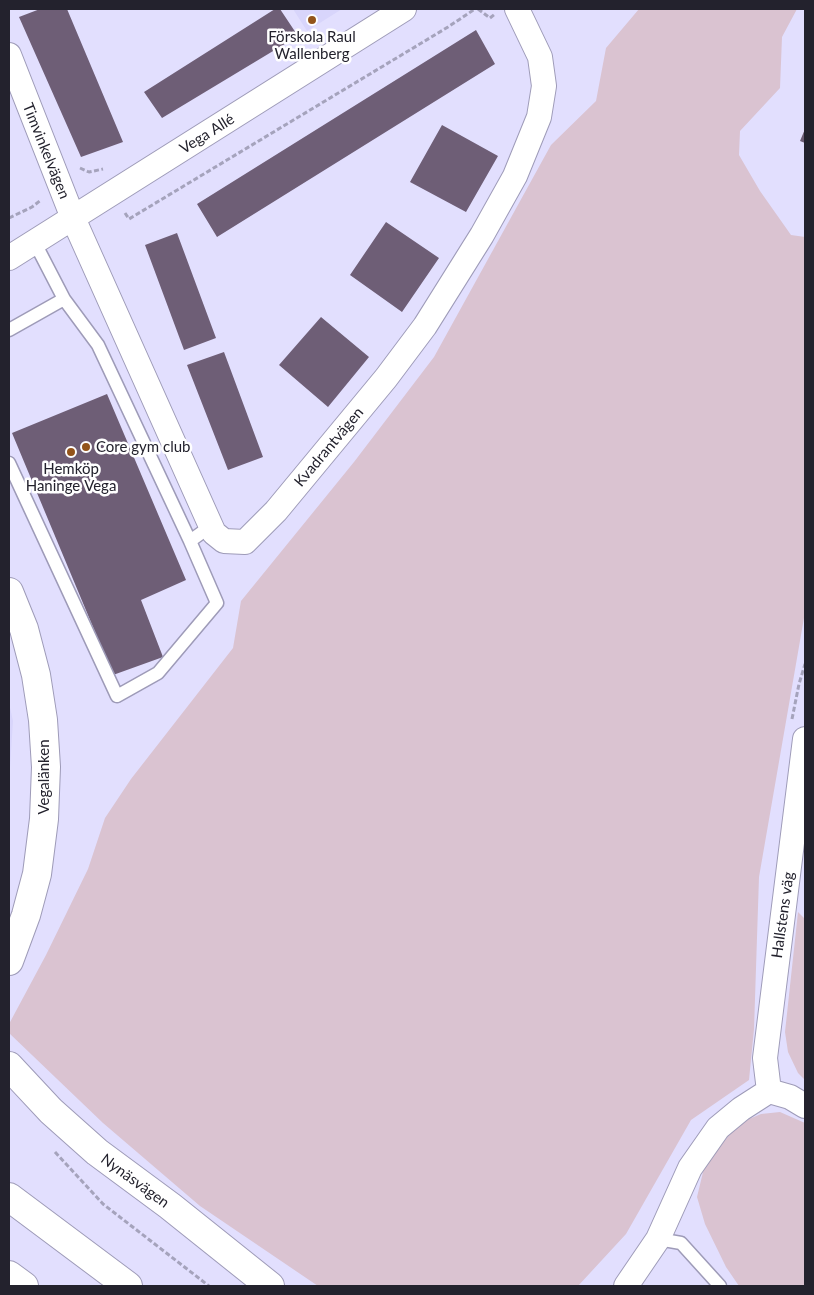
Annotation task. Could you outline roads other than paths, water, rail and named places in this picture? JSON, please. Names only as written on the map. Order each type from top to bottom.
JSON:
[{"type":"main road","name":"Vegalänken","points":[[9,592],[24,629],[36,675],[44,720],[46,767],[44,819],[37,874],[26,916],[9,961]]},
{"type":"main road","name":"Nynäsvägen","points":[[9,1066],[51,1111],[97,1152],[170,1206],[270,1286]]},
{"type":"main road","points":[[9,1196],[128,1286]]},
{"type":"main road","points":[[9,1276],[24,1286]]},
{"type":"street","name":"Vega Allé","points":[[9,258],[404,9]]},
{"type":"street","name":"Kvadrantvägen","points":[[73,218],[214,533],[224,541],[245,542],[260,529],[386,378],[425,326],[482,235],[515,176],[539,117],[544,86],[540,56],[517,9]]},
{"type":"street","name":"Timvinkelvägen","points":[[9,55],[73,218]]},
{"type":"street","name":"Hallstens väg","points":[[769,1091],[765,1058],[799,731]]},
{"type":"street","points":[[626,1286],[658,1239],[690,1168],[718,1128],[741,1109],[769,1091],[790,1098],[805,1106]]},
{"type":"lane","points":[[9,463],[117,696],[158,673],[217,602],[98,345],[64,299],[35,243]]},
{"type":"lane","points":[[9,330],[64,299]]},
{"type":"lane","points":[[190,541],[211,526]]},
{"type":"lane","points":[[658,1239],[681,1243],[720,1286]]},
{"type":"place","name":"Förskola Raul Wallenberg","points":[[312,20]]},
{"type":"place","name":"Core gym club","points":[[86,447]]},
{"type":"place","name":"Hemköp Haninge Vega","points":[[71,452]]}]
